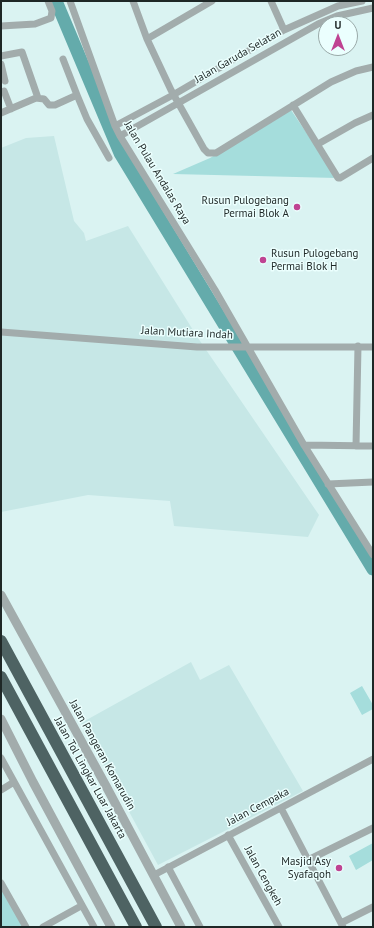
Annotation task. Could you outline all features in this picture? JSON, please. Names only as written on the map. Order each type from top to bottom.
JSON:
[{"type":"highway","name":"Jalan Tol Lingkar Luar Jakarta","points":[[1,641],[156,927]]},
{"type":"highway","points":[[1,677],[136,927]]},
{"type":"street","points":[[1,26],[35,24],[51,18],[52,11],[48,1]]},
{"type":"street","name":"Jalan Pulau Andalas Raya","points":[[70,1],[115,126],[120,136],[215,290],[245,347],[304,445],[373,555]]},
{"type":"street","points":[[133,1],[147,39],[178,104],[204,149],[211,154],[216,153],[293,105],[340,78],[356,71],[373,67]]},
{"type":"street","points":[[147,39],[212,1]]},
{"type":"street","points":[[271,1],[284,30]]},
{"type":"street","name":"Jalan Garuda Selatan","points":[[115,126],[284,30],[338,6],[362,1]]},
{"type":"street","name":"Jalan Garuda Selatan","points":[[120,136],[318,24],[337,16],[373,8]]},
{"type":"street","points":[[1,56],[22,52],[38,98]]},
{"type":"street","points":[[63,59],[87,119],[109,158]]},
{"type":"street","points":[[1,64],[5,81]]},
{"type":"street","points":[[4,90],[11,109]]},
{"type":"street","points":[[1,113],[36,98],[44,99],[49,105],[55,105],[77,94]]},
{"type":"street","points":[[293,105],[338,178],[373,158]]},
{"type":"street","points":[[318,144],[355,123],[373,115]]},
{"type":"street","name":"Jalan Mutiara Indah","points":[[1,332],[186,346],[373,347]]},
{"type":"street","points":[[356,446],[358,346]]},
{"type":"street","points":[[304,445],[373,446]]},
{"type":"street","points":[[328,484],[373,482]]},
{"type":"street","name":"Jalan Pangeran Komarudin","points":[[1,594],[181,927]]},
{"type":"street","points":[[1,719],[111,927]]},
{"type":"street","points":[[1,758],[81,906],[94,927]]},
{"type":"street","name":"Jalan Cempaka","points":[[154,875],[373,759]]},
{"type":"street","points":[[1,790],[14,782]]},
{"type":"street","points":[[280,808],[342,925],[373,907]]},
{"type":"street","points":[[308,860],[373,829]]},
{"type":"street","name":"Jalan Cengkeh","points":[[228,835],[279,927]]},
{"type":"street","points":[[168,867],[200,927]]},
{"type":"street","points":[[1,883],[26,927]]},
{"type":"street","points":[[43,927],[81,906]]},
{"type":"shaded area","points":[[291,110],[337,178],[173,174],[210,158]]},
{"type":"shaded area","points":[[54,136],[74,221],[84,233],[86,241],[128,226],[198,338],[319,515],[308,537],[174,526],[170,501],[88,495],[1,512],[1,148],[26,138]]},
{"type":"shaded area","points":[[191,662],[200,680],[229,665],[303,791],[158,865],[81,723]]},
{"type":"shaded area","points":[[362,686],[373,705],[373,709],[362,715],[350,693]]},
{"type":"shaded area","points":[[373,843],[373,860],[356,870],[349,856]]},
{"type":"shaded area","points":[[1,883],[26,927],[1,927]]},
{"type":"waterway","points":[[56,1],[120,153],[373,569]]},
{"type":"place","name":"Rusun Pulogebang Permai Blok A","points":[[297,207]]},
{"type":"place","name":"Rusun Pulogebang Permai Blok H","points":[[263,260]]},
{"type":"place","name":"Masjid Asy Syafaqoh","points":[[339,868]]}]
